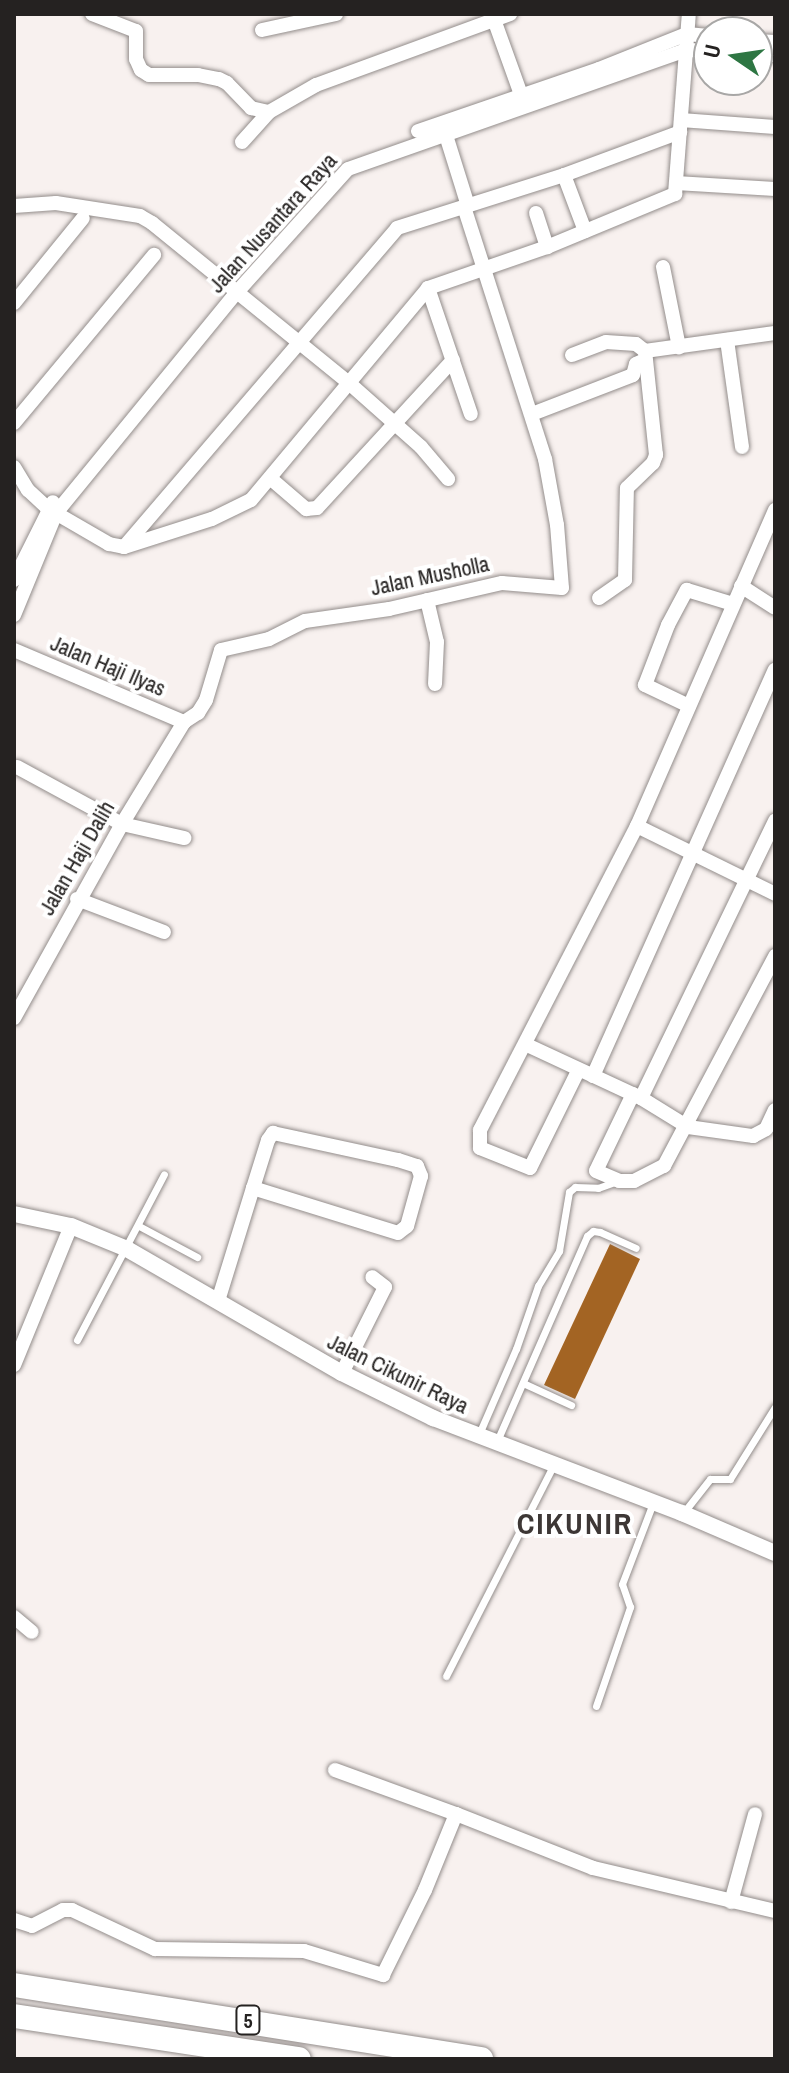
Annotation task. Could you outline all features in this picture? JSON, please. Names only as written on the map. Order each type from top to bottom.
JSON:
[{"type":"highway","name":"5","points":[[14,1985],[481,2059]]},
{"type":"highway","name":"5","points":[[14,2016],[299,2059]]},
{"type":"street","points":[[92,14],[136,31],[136,59],[141,70],[149,75],[198,75],[219,79],[227,83],[251,108],[269,112]]},
{"type":"street","points":[[262,30],[288,20],[336,14]]},
{"type":"street","points":[[242,142],[269,112],[316,85],[493,17],[510,14]]},
{"type":"street","points":[[14,467],[28,490],[52,510],[109,544],[124,547],[212,519],[241,506],[270,478],[428,288],[483,266],[547,247],[675,194],[689,14]]},
{"type":"street","points":[[493,17],[523,100]]},
{"type":"street","name":"Jalan Nusantara Raya","points":[[601,75],[687,34],[693,35]]},
{"type":"street","name":"Jalan Nusantara Raya","points":[[16,570],[52,510],[235,288],[315,200],[350,156],[601,75],[693,50]]},
{"type":"street","name":"Jalan Nusantara Raya","points":[[315,200],[358,163],[523,100]]},
{"type":"street","points":[[124,547],[397,228],[564,175],[680,126],[775,127]]},
{"type":"street","points":[[445,132],[483,266],[532,414],[633,375],[636,364],[645,355],[775,333]]},
{"type":"street","points":[[564,175],[585,231]]},
{"type":"street","points":[[676,183],[775,189]]},
{"type":"street","points":[[14,206],[56,203],[140,216],[299,340],[394,422],[448,479]]},
{"type":"street","points":[[536,213],[547,247]]},
{"type":"street","points":[[14,303],[83,218]]},
{"type":"street","points":[[14,423],[154,255]]},
{"type":"street","points":[[663,267],[679,347]]},
{"type":"street","points":[[428,288],[471,414]]},
{"type":"street","points":[[727,340],[742,447]]},
{"type":"street","points":[[572,355],[597,343],[614,342],[636,344],[645,355],[656,455],[653,463],[627,488],[625,580],[599,598]]},
{"type":"street","points":[[270,478],[311,511],[453,360]]},
{"type":"street","name":"Jalan Musholla","points":[[184,722],[198,713],[206,700],[221,650],[269,639],[305,621],[427,600],[502,583],[562,588],[551,485],[532,414]]},
{"type":"street","name":"Jalan Nusantara Raya","points":[[14,615],[52,510]]},
{"type":"street","points":[[578,1071],[530,1168],[488,1154],[477,1141],[637,826],[775,510]]},
{"type":"street","points":[[741,586],[775,608]]},
{"type":"street","points":[[689,706],[645,685],[668,625],[687,590],[733,604]]},
{"type":"street","points":[[427,600],[437,642],[435,684]]},
{"type":"street","name":"Jalan Haji Ilyas","points":[[14,650],[184,722]]},
{"type":"street","points":[[593,1076],[775,670]]},
{"type":"street","name":"Jalan Haji Dalih","points":[[14,1018],[77,899],[184,722]]},
{"type":"street","points":[[17,767],[122,824],[184,838]]},
{"type":"street","points":[[775,821],[596,1171],[619,1181],[634,1181],[660,1171],[688,1127],[775,956]]},
{"type":"street","points":[[637,826],[775,894]]},
{"type":"street","points":[[77,899],[164,932]]},
{"type":"street","points":[[527,1045],[637,1096],[688,1127],[753,1136],[766,1129],[775,1110]]},
{"type":"street","points":[[218,1301],[253,1188],[268,1140],[276,1133],[398,1160],[417,1166],[421,1176],[407,1226],[398,1233],[253,1188]]},
{"type":"street","name":"Jalan Cikunir Raya","points":[[14,1214],[71,1226],[127,1249],[342,1373],[433,1418],[682,1513],[775,1553]]},
{"type":"street","points":[[14,1365],[71,1226]]},
{"type":"street","points":[[342,1373],[385,1287],[372,1277]]},
{"type":"street","points":[[14,1617],[32,1632]]},
{"type":"street","points":[[335,1770],[593,1868],[775,1911]]},
{"type":"street","points":[[14,1920],[36,1926],[63,1910],[72,1910],[155,1949],[304,1951],[383,1975],[420,1902],[456,1814]]},
{"type":"street","points":[[731,1902],[755,1814]]},
{"type":"lane","points":[[77,1340],[164,1174]]},
{"type":"lane","points":[[478,1436],[516,1349],[538,1286],[559,1251],[569,1192],[575,1187],[598,1188],[619,1181]]},
{"type":"lane","points":[[139,1226],[197,1257]]},
{"type":"lane","points":[[496,1443],[587,1236],[593,1231],[600,1232],[636,1248]]},
{"type":"lane","points":[[523,1383],[571,1405]]},
{"type":"lane","points":[[682,1513],[710,1479],[730,1479],[775,1407]]},
{"type":"lane","points":[[446,1676],[553,1466]]},
{"type":"lane","points":[[596,1706],[630,1607],[622,1584],[653,1503]]},
{"type":"building","points":[[610,1244],[640,1259],[575,1399],[544,1385]]},
{"type":"district","name":"CIKUNIR","points":[[575,1523]]}]
